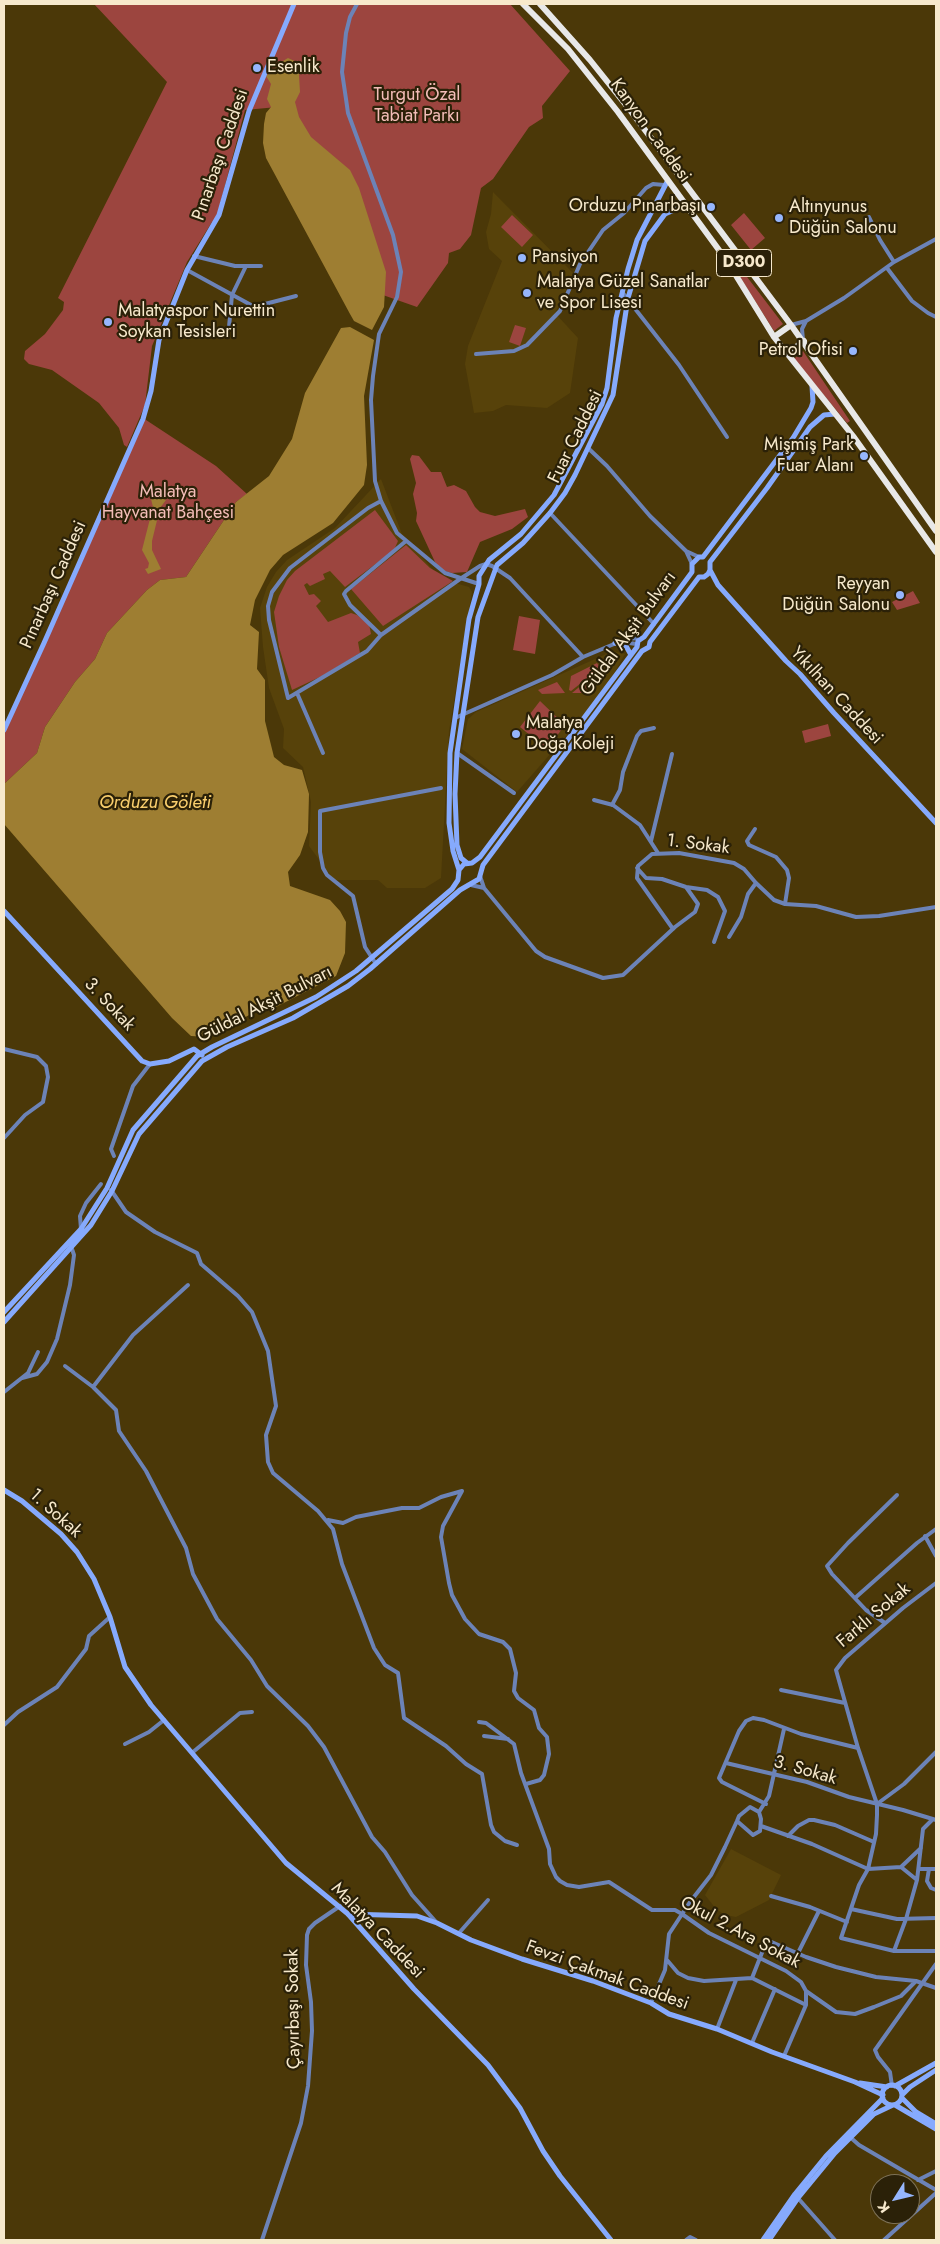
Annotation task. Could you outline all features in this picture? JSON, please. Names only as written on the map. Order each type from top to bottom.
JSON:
[{"type":"highway","name":"Kanyon Caddesi","points":[[524,4],[588,73],[666,183],[686,205],[727,261],[774,337],[835,414],[936,552]]},
{"type":"highway","name":"D300","points":[[540,4],[590,60],[630,110],[804,341],[936,531]]},
{"type":"highway","points":[[774,337],[791,325]]},
{"type":"highway","points":[[787,354],[804,341]]},
{"type":"street","name":"Pınarbaşı Caddesi","points":[[4,730],[143,418],[151,391],[156,347],[187,270],[219,215],[252,102],[294,4]]},
{"type":"street","points":[[356,4],[350,16],[342,72],[348,113],[393,235],[401,272],[397,298],[379,334],[371,395],[375,481],[392,527],[406,541],[437,568],[460,579],[479,584],[483,588],[488,587]]},
{"type":"street","points":[[484,888],[468,886],[458,880],[459,870],[453,850],[449,823],[450,753],[454,718],[469,619],[479,584],[479,576],[486,564],[521,534],[554,495],[599,410],[607,388],[616,318],[637,240],[666,183]]},
{"type":"street","points":[[476,354],[514,352],[527,345],[560,311],[580,264],[603,230],[650,185],[666,183]]},
{"type":"street","points":[[653,206],[657,214],[662,216],[686,205]]},
{"type":"street","name":"Fuar Caddesi","points":[[496,568],[500,562],[523,543],[565,493],[604,417],[614,390],[628,298],[645,240],[662,216]]},
{"type":"street","points":[[869,217],[880,240],[894,262]]},
{"type":"street","points":[[791,325],[806,321],[894,262],[936,239]]},
{"type":"street","points":[[194,256],[235,266],[261,266]]},
{"type":"street","points":[[229,327],[232,295],[246,266]]},
{"type":"street","points":[[887,268],[912,300],[934,316],[936,312]]},
{"type":"street","points":[[187,270],[248,304],[257,306],[296,296]]},
{"type":"street","points":[[622,292],[679,365],[727,437]]},
{"type":"street","points":[[804,341],[802,329],[806,321]]},
{"type":"street","name":"Güldal Akşit Bulvarı","points":[[459,870],[480,857],[692,572],[692,564],[701,557],[784,450],[806,417],[813,402],[812,386]]},
{"type":"street","points":[[710,570],[710,562],[767,488],[814,422],[824,415],[835,414]]},
{"type":"street","points":[[588,448],[607,466],[650,516],[686,551],[692,564]]},
{"type":"street","points":[[381,501],[368,508],[290,568],[272,592],[268,606],[273,644],[288,698],[367,651],[381,635],[460,579],[486,564],[506,574],[583,657]]},
{"type":"street","points":[[550,513],[654,624]]},
{"type":"street","points":[[381,635],[350,605],[344,594],[346,590],[406,541]]},
{"type":"street","points":[[686,551],[710,562]]},
{"type":"street","points":[[496,568],[494,578],[488,587],[478,617],[457,753],[455,794],[457,845],[462,858],[480,873],[484,888],[536,951],[544,957],[603,978],[623,975],[695,912],[698,904],[686,887]]},
{"type":"street","name":"Güldal Akşit Bulvarı","points":[[4,1322],[72,1249],[91,1225],[112,1191],[139,1134],[207,1058],[316,1005],[348,986],[468,886],[480,873],[642,651],[649,648],[650,642],[701,577],[710,570]]},
{"type":"street","name":"Yıkılhan Caddesi","points":[[710,570],[718,585],[834,714],[936,823]]},
{"type":"street","points":[[692,572],[701,577]]},
{"type":"street","points":[[494,578],[501,574],[506,574]]},
{"type":"street","name":"Yıkılhan Caddesi","points":[[701,577],[718,585]]},
{"type":"street","points":[[454,718],[552,675],[583,657],[618,642],[642,637],[650,642]]},
{"type":"street","points":[[618,642],[637,646],[642,651]]},
{"type":"street","points":[[618,642],[626,646],[631,655]]},
{"type":"street","points":[[297,693],[322,753]]},
{"type":"street","points":[[612,805],[620,790],[623,772],[637,736],[644,730],[654,728]]},
{"type":"street","points":[[457,753],[514,793]]},
{"type":"street","points":[[651,841],[672,754]]},
{"type":"street","points":[[376,964],[365,946],[353,896],[328,875],[323,868],[320,852],[320,811],[441,788]]},
{"type":"street","points":[[594,800],[612,805],[640,825],[658,853]]},
{"type":"street","points":[[755,829],[747,841],[749,845],[776,856],[788,870],[789,878],[785,904]]},
{"type":"street","name":"1. Sokak","points":[[637,868],[646,858],[658,853],[679,853],[734,863],[744,869],[774,900],[785,904],[816,906],[863,918],[936,907]]},
{"type":"street","points":[[637,868],[646,878],[662,879],[686,887],[713,892],[724,906],[725,911],[714,942]]},
{"type":"street","points":[[637,868],[636,872],[639,883],[674,929]]},
{"type":"street","name":"Güldal Akşit Bulvarı","points":[[4,1312],[81,1228],[107,1188],[133,1130],[201,1053],[316,997],[372,960],[452,889],[458,880]]},
{"type":"street","points":[[729,937],[741,917],[748,894],[756,883]]},
{"type":"street","name":"3. Sokak","points":[[4,911],[6,918],[142,1061],[150,1064]]},
{"type":"street","points":[[4,1049],[37,1058],[46,1066],[48,1077],[43,1102],[26,1115],[4,1138]]},
{"type":"street","points":[[114,1156],[111,1149],[133,1086],[150,1064],[169,1061],[194,1049],[207,1058]]},
{"type":"street","points":[[81,1228],[80,1216],[86,1203],[101,1184]]},
{"type":"street","points":[[107,1188],[112,1191],[126,1212],[155,1232],[197,1253],[201,1264],[238,1296],[252,1312],[268,1352],[276,1406],[266,1435],[268,1462],[273,1474],[328,1520],[333,1528],[342,1564],[378,1656],[384,1665],[398,1674],[404,1718],[482,1774],[491,1825],[494,1832],[505,1841],[517,1845]]},
{"type":"street","points":[[22,1378],[36,1374],[47,1362],[57,1339],[70,1285],[74,1255],[72,1249]]},
{"type":"street","points":[[93,1387],[133,1335],[188,1285]]},
{"type":"street","points":[[4,1392],[32,1368],[38,1352]]},
{"type":"street","points":[[66,1366],[93,1387],[116,1410],[119,1432],[146,1472],[186,1548],[193,1574],[217,1618],[250,1660],[267,1686],[317,1738],[332,1761],[372,1837],[385,1852],[412,1895],[437,1922]]},
{"type":"street","name":"1. Sokak","points":[[4,1490],[22,1501],[61,1534],[77,1552],[94,1579],[110,1617]]},
{"type":"street","points":[[328,1520],[343,1523],[356,1517],[402,1508],[419,1508],[441,1497],[462,1491],[449,1514],[442,1532],[447,1576],[452,1595],[465,1619],[479,1634],[503,1642],[510,1649],[516,1673],[514,1691],[518,1698],[534,1710],[539,1728],[547,1737],[549,1754],[544,1775],[540,1780],[526,1784]]},
{"type":"street","points":[[885,1623],[866,1610],[828,1566],[848,1543],[897,1495]]},
{"type":"street","points":[[855,1598],[925,1536],[936,1529]]},
{"type":"street","points":[[925,1536],[936,1556]]},
{"type":"street","name":"Farklı Sokak","points":[[845,1703],[836,1670],[845,1658],[885,1623],[936,1583]]},
{"type":"street","points":[[4,1725],[18,1712],[57,1687],[86,1649],[89,1636],[110,1617]]},
{"type":"street","name":"Malatya Caddesi","points":[[110,1617],[127,1672],[164,1720],[286,1863],[340,1906],[408,1982],[488,2065],[520,2108],[543,2151],[560,2176],[611,2240]]},
{"type":"street","points":[[781,1690],[845,1703],[877,1804],[874,1842],[868,1869],[859,1885],[841,1938],[894,1951],[936,1951]]},
{"type":"street","points":[[193,1752],[240,1713],[252,1712]]},
{"type":"street","points":[[766,1804],[722,1782],[719,1775],[739,1731],[746,1721],[752,1718],[764,1720],[784,1729],[820,1740],[858,1748]]},
{"type":"street","points":[[125,1744],[149,1732],[164,1720]]},
{"type":"street","points":[[479,1722],[486,1723],[510,1739]]},
{"type":"street","points":[[737,1821],[753,1835],[758,1834],[761,1826],[759,1812],[766,1804],[775,1776],[784,1729]]},
{"type":"street","points":[[484,1736],[510,1739]]},
{"type":"street","name":"Okul 2.Ara Sokak","points":[[510,1739],[514,1744],[539,1827],[549,1849],[552,1871],[560,1881],[567,1885],[579,1887],[608,1882],[652,1910],[675,1910],[709,1933],[795,1977],[801,1982],[806,1991],[836,2012],[855,2014],[901,1996],[916,1982]]},
{"type":"street","points":[[877,1804],[896,1791],[936,1752]]},
{"type":"street","name":"3. Sokak","points":[[726,1763],[807,1782],[839,1794],[935,1820]]},
{"type":"street","points":[[651,2003],[665,1970],[669,1934],[711,1874],[742,1812],[750,1807],[759,1812]]},
{"type":"street","points":[[788,1836],[798,1826],[809,1820],[814,1820],[835,1825],[874,1842]]},
{"type":"street","points":[[894,1951],[906,1919],[917,1880],[923,1829],[935,1820]]},
{"type":"street","points":[[761,1826],[868,1869],[901,1867],[922,1847]]},
{"type":"street","points":[[901,1867],[917,1880]]},
{"type":"street","points":[[919,1869],[936,1869]]},
{"type":"street","points":[[929,1869],[927,1881],[931,1888],[936,1890]]},
{"type":"street","points":[[771,1896],[847,1922]]},
{"type":"street","points":[[459,1933],[488,1900]]},
{"type":"street","name":"Çayırbaşı Sokak","points":[[262,2240],[301,2123],[308,2086],[312,2031],[311,2002],[306,1965],[307,1935],[312,1926],[340,1906]]},
{"type":"street","points":[[851,1910],[889,1918],[936,1918]]},
{"type":"street","points":[[798,1953],[819,1911]]},
{"type":"street","name":"Fevzi Çakmak Caddesi","points":[[348,1914],[417,1916],[437,1922],[471,1940],[522,1959],[574,1974],[651,2003],[670,2014],[717,2029],[855,2082]]},
{"type":"street","points":[[752,1978],[758,1957],[766,1940],[824,1962],[876,1977],[923,1983],[936,1988]]},
{"type":"street","points":[[667,1960],[678,1973],[688,1978],[704,1981],[752,1978],[806,2005]]},
{"type":"street","points":[[891,2086],[890,2072],[880,2061],[875,2050],[936,1964]]},
{"type":"street","points":[[717,2029],[736,1980]]},
{"type":"street","points":[[752,2042],[774,1989]]},
{"type":"street","points":[[784,2056],[806,2005],[806,1991]]},
{"type":"street","points":[[763,2240],[826,2156],[883,2097],[891,2086],[936,2062]]},
{"type":"street","points":[[769,2240],[796,2196],[850,2137],[880,2110],[894,2105],[910,2087],[936,2070]]},
{"type":"street","points":[[855,2082],[891,2086],[901,2091],[902,2096],[916,2112],[936,2124]]},
{"type":"street","points":[[855,2082],[883,2097],[886,2103],[894,2105],[936,2129]]},
{"type":"street","points":[[850,2137],[859,2145],[907,2174]]},
{"type":"street","points":[[920,2180],[936,2171]]},
{"type":"street","points":[[884,2240],[936,2192],[920,2182]]},
{"type":"street","points":[[796,2196],[835,2240]]},
{"type":"street","points":[[686,2240],[690,2237],[696,2240]]},
{"type":"shaded area","name":"Malatya Güzel Sanatlar ve Spor Lisesi","points":[[493,192],[574,274],[555,313],[578,338],[570,393],[547,408],[506,405],[493,411],[474,413],[465,364],[468,346],[502,261],[489,249],[486,232],[491,214]]},
{"type":"shaded area","points":[[381,479],[402,534],[441,579],[469,587],[472,592],[449,731],[441,878],[425,888],[387,888],[378,880],[334,880],[309,846],[311,802],[303,767],[283,748],[284,729],[269,688],[263,647],[260,608],[267,587],[276,572],[287,560],[335,528]]},
{"type":"shaded area","name":"Malatya Doğa Koleji","points":[[613,651],[625,654],[601,696],[517,792],[462,749],[468,719],[476,712]]},
{"type":"shaded area","points":[[731,1849],[781,1875],[769,1900],[736,1917],[725,1915],[716,1909],[705,1895]]},
{"type":"green space","name":"Turgut Özal Tabiat Parkı","points":[[94,4],[510,4],[570,71],[542,106],[543,118],[529,127],[493,179],[481,188],[471,235],[460,249],[449,253],[448,263],[417,307],[380,294],[288,106],[245,110],[215,223],[212,222],[187,262],[152,346],[145,405],[127,447],[124,445],[119,428],[99,403],[52,370],[29,364],[24,359],[25,351],[45,334],[63,310],[64,302],[58,298],[167,82]]},
{"type":"green space","points":[[744,213],[765,238],[751,250],[731,225]]},
{"type":"green space","points":[[512,215],[533,235],[522,247],[501,227]]},
{"type":"green space","points":[[728,252],[783,324],[774,331],[725,253]]},
{"type":"green space","points":[[515,325],[526,328],[520,346],[509,342]]},
{"type":"green space","points":[[803,351],[850,421],[847,423],[794,359]]},
{"type":"green space","name":"Malatya Hayvanat Bahçesi","points":[[143,418],[216,466],[247,494],[236,502],[186,577],[160,580],[147,590],[107,633],[95,659],[75,682],[45,727],[37,753],[4,784],[4,730]]},
{"type":"green space","points":[[412,455],[419,456],[431,472],[441,472],[447,487],[454,485],[466,491],[480,512],[495,516],[525,509],[528,517],[512,529],[480,542],[467,572],[452,573],[445,571],[435,562],[416,521],[417,513],[413,494],[416,483],[410,459]]},
{"type":"green space","points":[[375,510],[398,541],[394,550],[345,587],[330,571],[323,574],[325,579],[310,586],[307,583],[304,585],[309,595],[314,594],[321,601],[316,606],[328,622],[351,613],[369,624],[371,634],[358,642],[360,653],[322,676],[292,690],[279,647],[274,612],[279,596],[287,580],[295,571]]},
{"type":"green space","points":[[406,545],[430,568],[453,581],[383,626],[351,589]]},
{"type":"green space","points":[[913,591],[920,603],[897,610],[892,602]]},
{"type":"green space","points":[[519,616],[540,620],[535,654],[513,650]]},
{"type":"green space","points":[[597,663],[600,668],[571,691],[569,690],[571,676]]},
{"type":"green space","points":[[601,669],[603,672],[584,693],[572,693]]},
{"type":"green space","points":[[557,682],[565,693],[542,694],[538,690]]},
{"type":"green space","points":[[540,701],[565,725],[547,749],[520,727]]},
{"type":"green space","points":[[828,724],[831,736],[805,743],[802,731]]},
{"type":"water","points":[[288,58],[301,64],[302,67],[299,75],[300,92],[295,102],[299,117],[311,137],[350,170],[359,188],[386,272],[384,307],[372,330],[354,321],[266,158],[263,143],[264,124],[266,113],[271,107],[267,99],[271,84],[266,76]]},
{"type":"water","name":"Orduzu Göleti","points":[[350,327],[374,340],[364,396],[367,465],[364,485],[333,523],[283,555],[270,570],[255,600],[250,625],[259,632],[257,669],[265,680],[265,721],[274,757],[284,765],[302,770],[309,794],[308,832],[300,855],[288,872],[290,886],[330,900],[340,911],[346,922],[345,953],[336,976],[276,1007],[251,1014],[209,1037],[191,1036],[172,1018],[4,824],[4,784],[37,753],[45,727],[75,682],[95,659],[107,633],[147,590],[160,580],[186,577],[236,502],[269,476],[292,439],[305,393],[341,328]]},
{"type":"water","points":[[153,492],[166,500],[160,508],[152,541],[152,550],[161,569],[148,574],[145,569],[148,568],[149,563],[142,550],[153,507],[150,495]]},
{"type":"place","name":"Esenlik","points":[[257,68]]},
{"type":"place","name":"Orduzu Pınarbaşı","points":[[711,207]]},
{"type":"place","name":"Altınyunus Düğün Salonu","points":[[779,218]]},
{"type":"place","name":"Pansiyon","points":[[522,258]]},
{"type":"place","name":"Malatya Güzel Sanatlar ve Spor Lisesi","points":[[527,293]]},
{"type":"place","name":"Malatyaspor Nurettin Soykan Tesisleri","points":[[108,322]]},
{"type":"place","name":"Petrol Ofisi","points":[[853,351]]},
{"type":"place","name":"Mişmiş Park Fuar Alanı","points":[[864,456]]},
{"type":"place","name":"Reyyan Düğün Salonu","points":[[900,595]]},
{"type":"place","name":"Malatya Doğa Koleji","points":[[516,734]]}]
